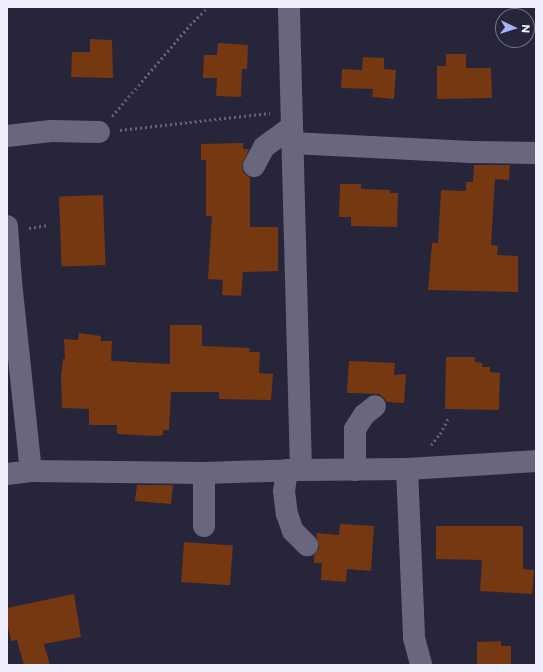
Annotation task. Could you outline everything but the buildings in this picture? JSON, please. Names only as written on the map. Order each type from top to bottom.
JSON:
[{"type":"street","points":[[289,7],[292,127],[294,470],[284,492],[286,514],[293,531],[307,545]]},
{"type":"street","points":[[254,166],[264,147],[292,127],[471,152],[536,153]]},
{"type":"street","points":[[7,136],[52,131],[99,132]]},
{"type":"street","points":[[7,226],[11,282],[31,471]]},
{"type":"street","points":[[355,470],[355,429],[364,415],[376,406]]},
{"type":"street","points":[[7,474],[31,471],[204,473],[294,470],[355,470],[536,461]]},
{"type":"street","points":[[416,468],[414,638],[421,665]]},
{"type":"street","points":[[204,473],[204,526]]},
{"type":"path","points":[[99,132],[190,25],[208,7]]},
{"type":"path","points":[[99,132],[239,115],[292,127]]},
{"type":"path","points":[[416,468],[427,450],[440,434],[448,418]]}]
